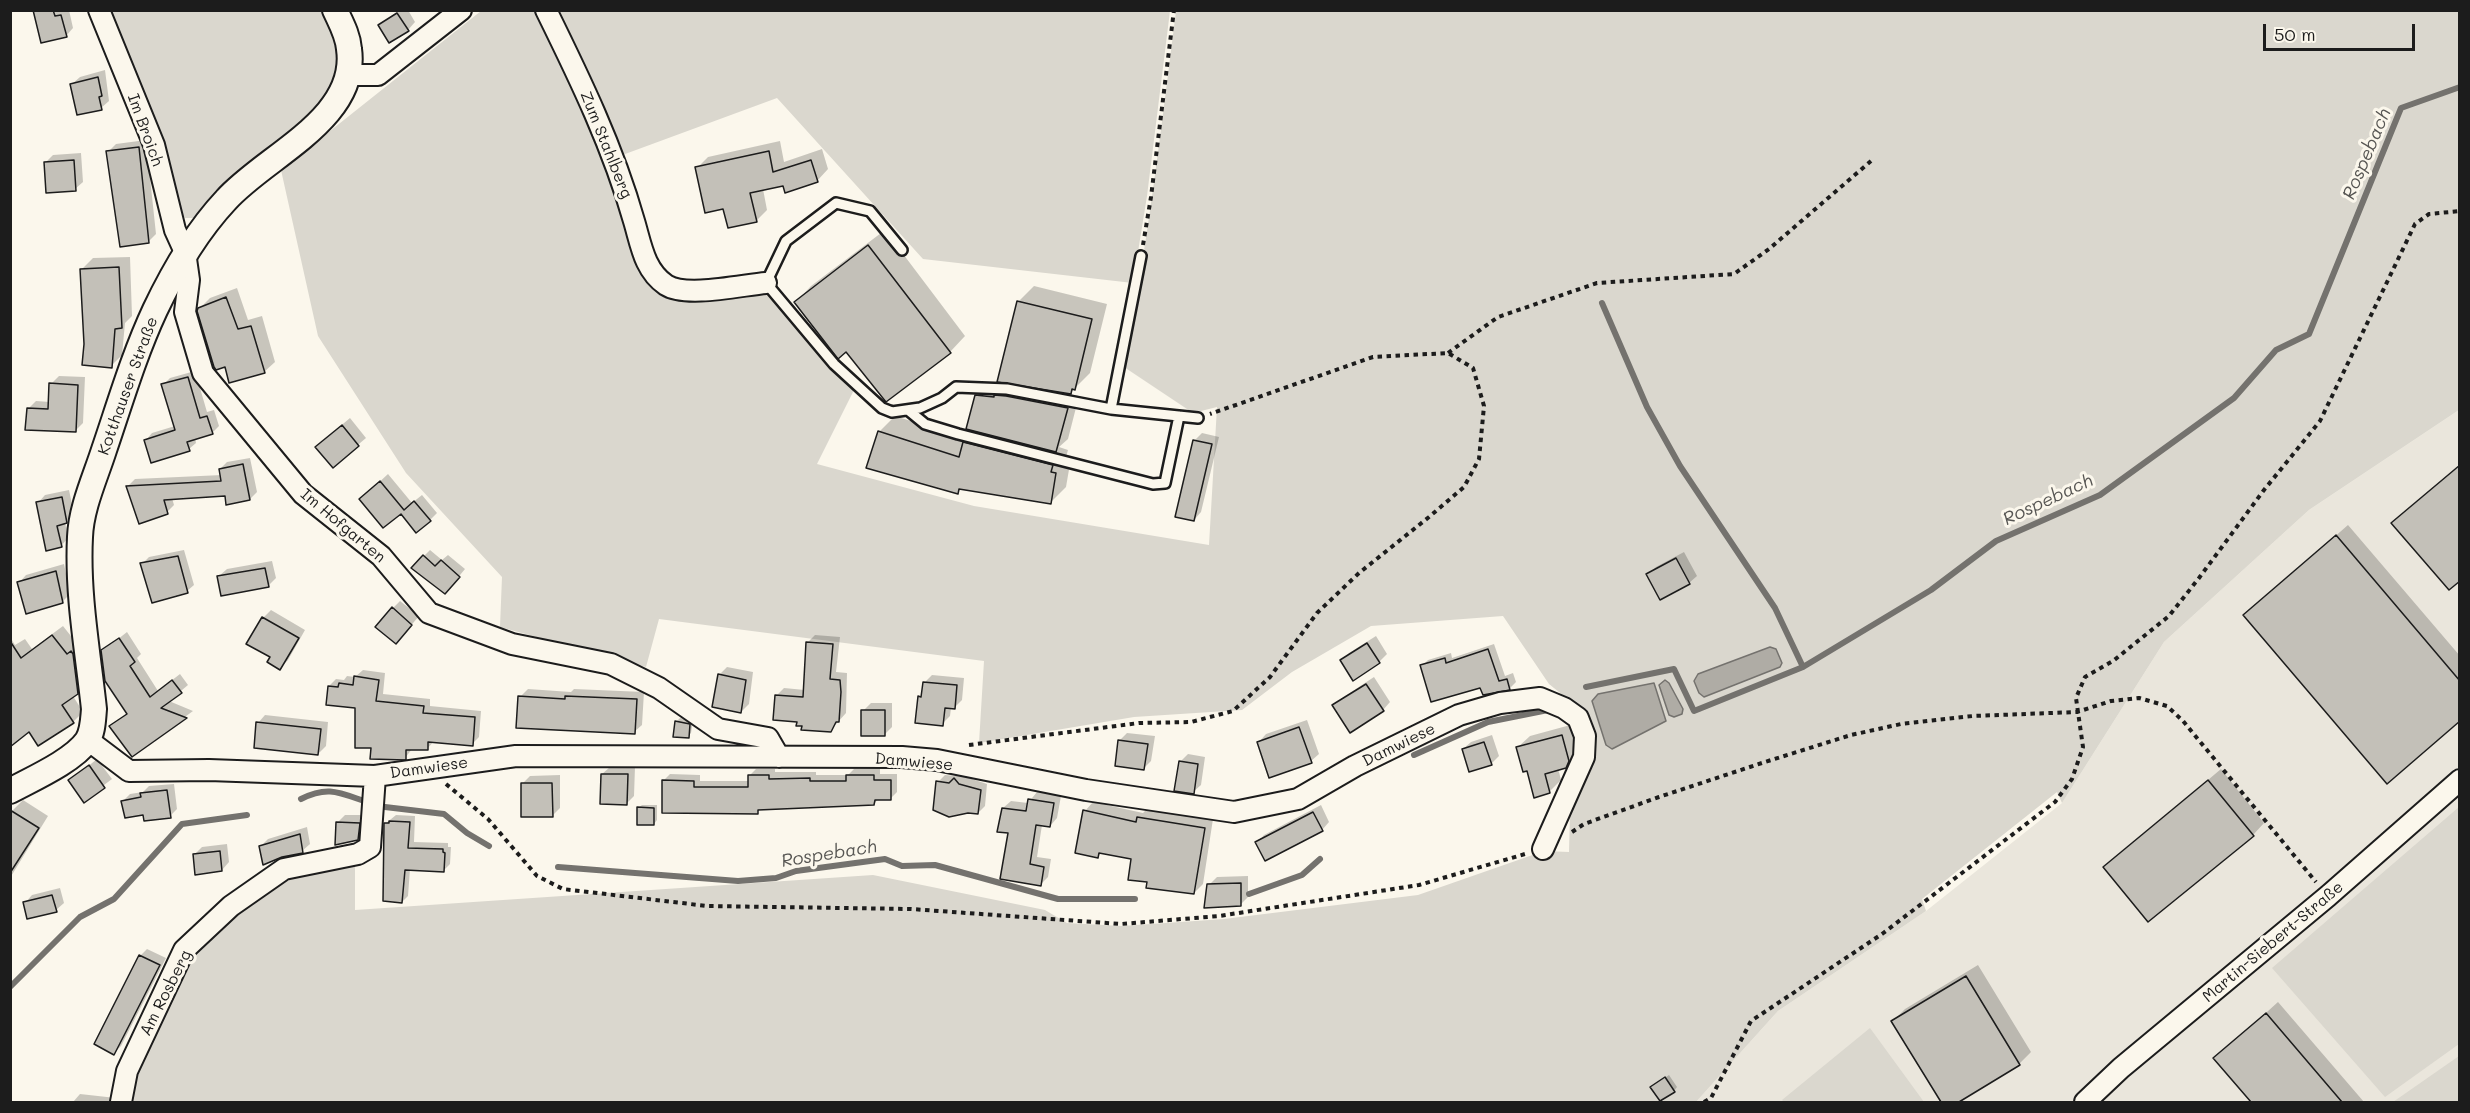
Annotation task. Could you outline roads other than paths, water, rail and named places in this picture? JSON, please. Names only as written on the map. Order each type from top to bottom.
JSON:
[{"type":"street","name":"Im Broich","points":[[99,10],[154,145],[175,230],[185,252]]},
{"type":"street","name":"Kotthauser Straße","points":[[88,740],[93,725],[94,709],[80,573],[80,535],[90,492],[129,375],[155,311],[185,252],[227,198],[315,126],[337,102],[349,75],[350,49],[336,10]]},
{"type":"street","points":[[349,75],[378,75],[460,10]]},
{"type":"street","name":"Zum Stahlberg","points":[[546,10],[576,70],[620,171],[647,265],[667,285],[689,291],[765,283]]},
{"type":"street","name":"Im Hofgarten","points":[[185,252],[189,280],[185,312],[203,373],[303,494],[381,556],[429,614],[512,644],[611,664],[659,688],[717,729],[768,738],[780,757]]},
{"type":"street","name":"Damwiese","points":[[88,740],[129,771],[209,770],[375,776],[516,756],[937,760],[1086,790],[1234,812],[1298,799],[1355,766],[1459,716],[1500,703],[1540,698],[1563,708],[1578,718],[1585,736],[1584,757],[1543,849]]},
{"type":"street","points":[[10,791],[76,753],[88,740]]},
{"type":"street","name":"Am Rosberg","points":[[121,1102],[127,1071],[184,950],[231,906],[284,869],[358,854],[370,847],[375,776]]},
{"type":"street","name":"Martin-Siebert-Straße","points":[[2085,1102],[2121,1068],[2328,896],[2460,780]]},
{"type":"lane","points":[[902,250],[870,211],[836,203],[786,241],[765,283],[834,364],[882,408],[892,412],[920,408],[942,398],[956,387],[1007,389],[1111,409],[1198,418]]},
{"type":"lane","points":[[1111,409],[1141,256]]},
{"type":"lane","points":[[908,410],[925,424],[958,434],[1153,484],[1165,483],[1179,416]]},
{"type":"waterway","name":"Rospebach","points":[[1586,687],[1674,669],[1694,711],[1803,667],[1931,590],[1996,541],[2100,495],[2234,398],[2276,350],[2309,334],[2401,108],[2460,87]]},
{"type":"waterway","points":[[1602,303],[1647,407],[1680,466],[1775,608],[1803,667]]},
{"type":"waterway","name":"Rospebach","points":[[1414,755],[1488,722],[1548,710]]},
{"type":"waterway","name":"Rospebach","points":[[301,799],[318,793],[332,792],[364,801]]},
{"type":"waterway","name":"Rospebach","points":[[385,807],[444,814],[467,833],[489,846]]},
{"type":"waterway","name":"Rospebach","points":[[10,987],[80,917],[114,899],[182,824],[247,815]]},
{"type":"waterway","name":"Rospebach","points":[[558,867],[738,881],[776,878],[796,871],[885,859],[902,866],[935,865],[1058,899],[1135,899]]},
{"type":"waterway","name":"Rospebach","points":[[1249,894],[1302,875],[1320,859]]}]
